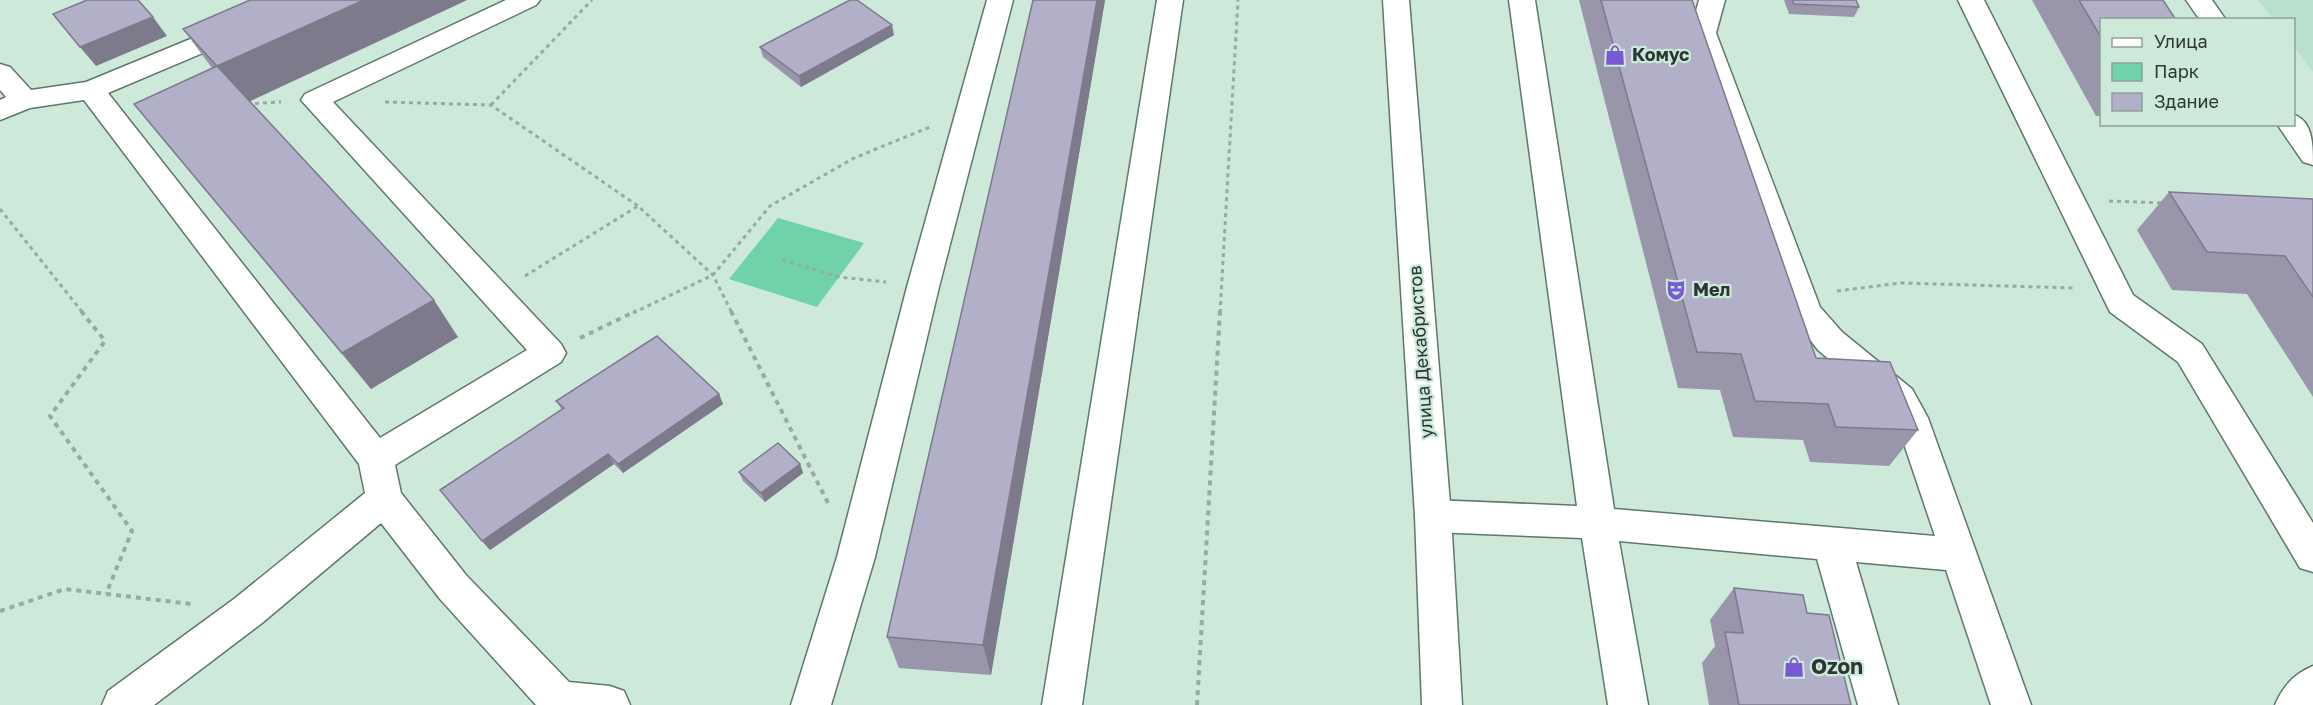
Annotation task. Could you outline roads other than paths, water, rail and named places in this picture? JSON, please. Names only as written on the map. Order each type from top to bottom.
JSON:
[{"type":"main road","points":[[0,73],[12,106],[91,90],[307,0]]},
{"type":"main road","points":[[376,459],[549,352],[315,100],[527,0]]},
{"type":"main road","points":[[811,705],[856,557],[923,287],[1000,0]]},
{"type":"main road","points":[[1062,705],[1170,0]]},
{"type":"main road","name":"улица Декабристов","points":[[1396,0],[1433,516],[1442,705]]},
{"type":"main road","points":[[1522,0],[1598,523],[1628,705]]},
{"type":"main road","points":[[1712,0],[1703,33],[1806,313],[1830,341],[1900,399],[1916,428],[2011,705]]},
{"type":"main road","points":[[1971,0],[2121,303],[2190,353],[2313,556]]},
{"type":"main road","points":[[2199,0],[2212,18]]},
{"type":"main road","points":[[91,90],[376,459],[384,499],[453,587],[558,702],[610,705]]},
{"type":"main road","points":[[2291,126],[2313,155]]},
{"type":"main road","points":[[122,705],[248,611],[384,499]]},
{"type":"main road","points":[[1433,516],[1598,523],[1960,555]]},
{"type":"main road","points":[[1832,544],[1878,705]]},
{"type":"main road","points":[[2295,705],[2313,685]]},
{"type":"place","name":"Комус","points":[[1615,55]]},
{"type":"place","name":"Мел","points":[[1676,290]]},
{"type":"place","name":"Ozon","points":[[1794,667]]}]
